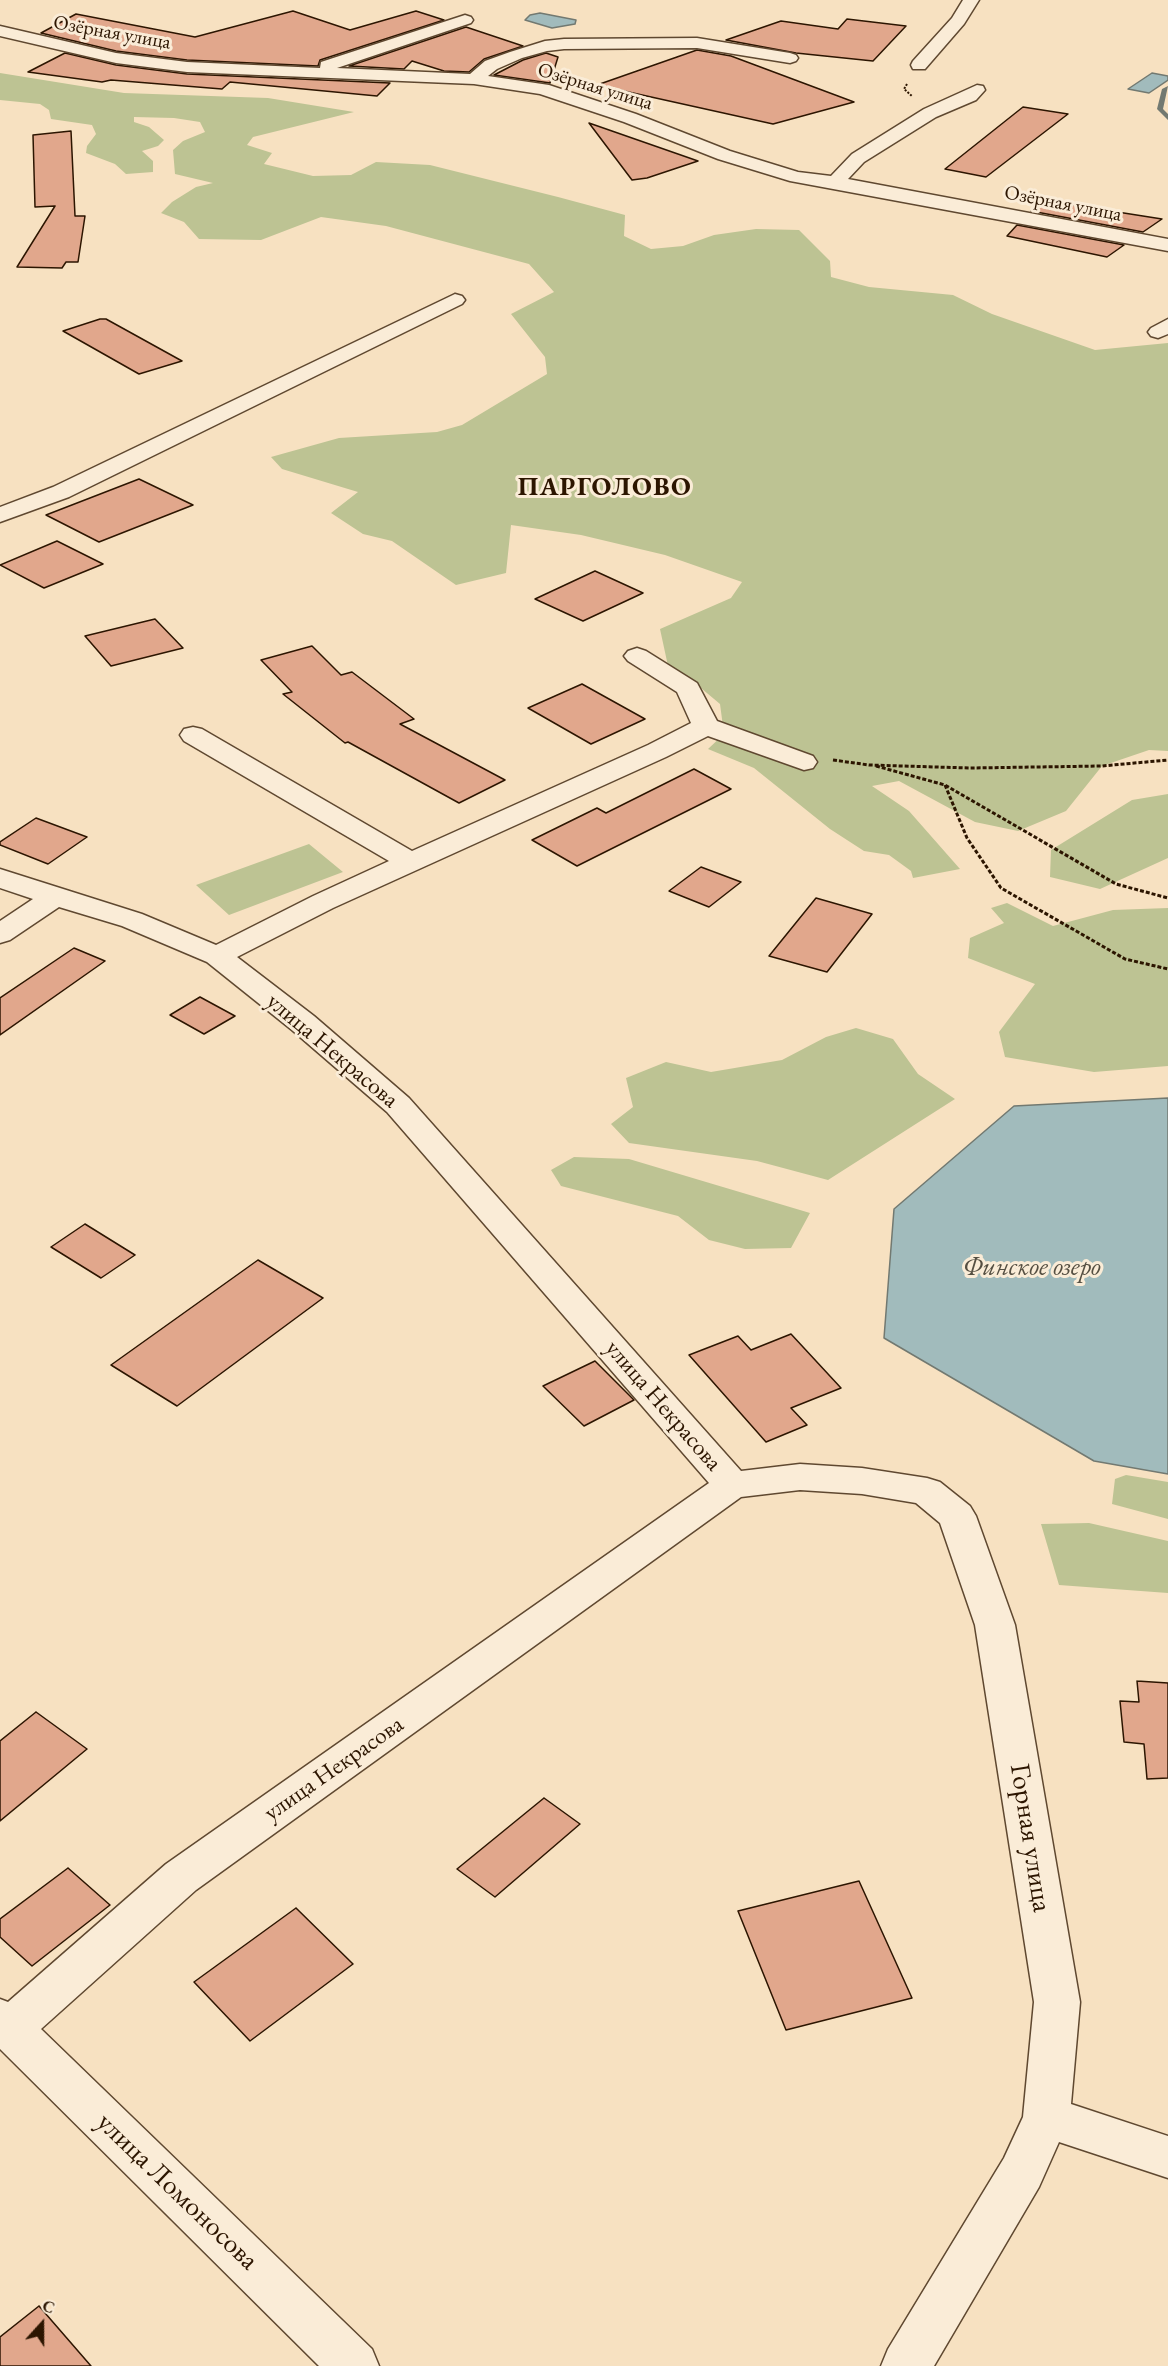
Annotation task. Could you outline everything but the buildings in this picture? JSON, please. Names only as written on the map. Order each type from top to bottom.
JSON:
[{"type":"street","points":[[919,65],[958,21],[971,0]]},
{"type":"street","points":[[308,72],[465,20]]},
{"type":"street","name":"Озёрная улица","points":[[0,31],[116,58],[187,67],[474,79],[543,89],[630,118],[723,155],[796,177],[835,182],[1168,245]]},
{"type":"street","points":[[474,79],[491,65],[516,55],[545,46],[564,44],[697,43],[790,58]]},
{"type":"street","points":[[835,182],[858,159],[930,112],[970,96],[977,90]]},
{"type":"street","points":[[0,515],[61,492],[455,300]]},
{"type":"street","points":[[637,656],[688,688],[706,726],[804,762]]},
{"type":"street","points":[[216,956],[323,902],[657,751],[706,726]]},
{"type":"street","points":[[193,735],[371,837],[411,863]]},
{"type":"street","name":"улица Некрасова","points":[[0,878],[132,920],[216,956],[303,1023],[398,1105],[732,1485],[181,1877],[5,2024]]},
{"type":"street","points":[[0,933],[55,897]]},
{"type":"street","name":"Горная улица","points":[[732,1485],[800,1477],[862,1481],[927,1491],[957,1516],[994,1625],[1057,2002],[1046,2117],[1022,2172],[906,2366]]},
{"type":"street","name":"улица Ломоносова","points":[[5,2024],[354,2366]]},
{"type":"street","points":[[1046,2117],[1168,2157]]},
{"type":"path","points":[[1168,760],[1102,766],[970,768],[869,765],[945,785],[1066,853],[1116,885],[1168,898]]},
{"type":"path","points":[[945,785],[967,838],[1001,888],[1125,959],[1168,969]]},
{"type":"green space","points":[[0,73],[124,93],[268,98],[354,112],[253,137],[247,145],[272,153],[264,164],[313,176],[351,175],[376,162],[430,165],[558,197],[625,215],[624,236],[651,249],[683,246],[714,235],[756,229],[799,230],[830,261],[831,277],[869,287],[953,295],[992,314],[1095,350],[1168,343],[1168,751],[1149,750],[1102,766],[1066,811],[1018,831],[975,822],[899,781],[872,786],[909,811],[960,869],[913,878],[911,871],[889,855],[864,851],[830,829],[754,768],[708,749],[724,734],[720,704],[689,678],[668,666],[660,629],[731,598],[742,582],[665,555],[581,535],[511,525],[506,573],[456,585],[392,541],[363,534],[331,513],[358,492],[282,469],[271,457],[339,438],[437,432],[462,425],[547,374],[545,357],[511,314],[554,292],[529,264],[386,226],[321,217],[261,240],[199,239],[184,222],[161,213],[172,202],[196,187],[213,183],[175,174],[173,150],[183,141],[205,132],[200,122],[174,118],[134,117],[134,122],[149,127],[164,140],[158,146],[142,151],[153,161],[153,172],[126,174],[115,164],[86,153],[87,146],[96,134],[92,125],[51,119],[49,110],[40,104],[0,100]]},
{"type":"green space","points":[[1168,794],[1168,858],[1100,889],[1050,877],[1051,850],[1132,800]]},
{"type":"green space","points":[[309,844],[343,872],[229,915],[196,885]]},
{"type":"green space","points":[[1007,903],[1053,926],[1113,910],[1168,908],[1168,1066],[1094,1072],[1005,1057],[999,1032],[1035,984],[968,958],[970,938],[1004,923],[991,908]]},
{"type":"green space","points":[[856,1028],[893,1039],[918,1074],[955,1099],[828,1180],[757,1161],[629,1143],[611,1124],[633,1107],[626,1078],[666,1062],[711,1072],[782,1060],[826,1037]]},
{"type":"green space","points":[[574,1157],[629,1159],[810,1213],[791,1248],[745,1249],[709,1240],[678,1216],[561,1186],[551,1170]]},
{"type":"green space","points":[[1126,1475],[1168,1482],[1168,1519],[1112,1504],[1115,1479]]},
{"type":"green space","points":[[1089,1523],[1168,1541],[1168,1593],[1059,1585],[1041,1524]]},
{"type":"water","points":[[540,13],[576,20],[575,24],[552,28],[525,20],[530,15]]},
{"type":"water","points":[[1152,73],[1168,76],[1168,80],[1149,93],[1128,89]]},
{"type":"water","name":"Финское озеро","points":[[1168,1098],[1168,1474],[1094,1461],[884,1338],[894,1209],[1014,1106]]},
{"type":"waterway","points":[[1168,88],[1165,89],[1160,109],[1168,118]]},
{"type":"district","name":"ПАРГОЛОВО","points":[[605,488]]}]
